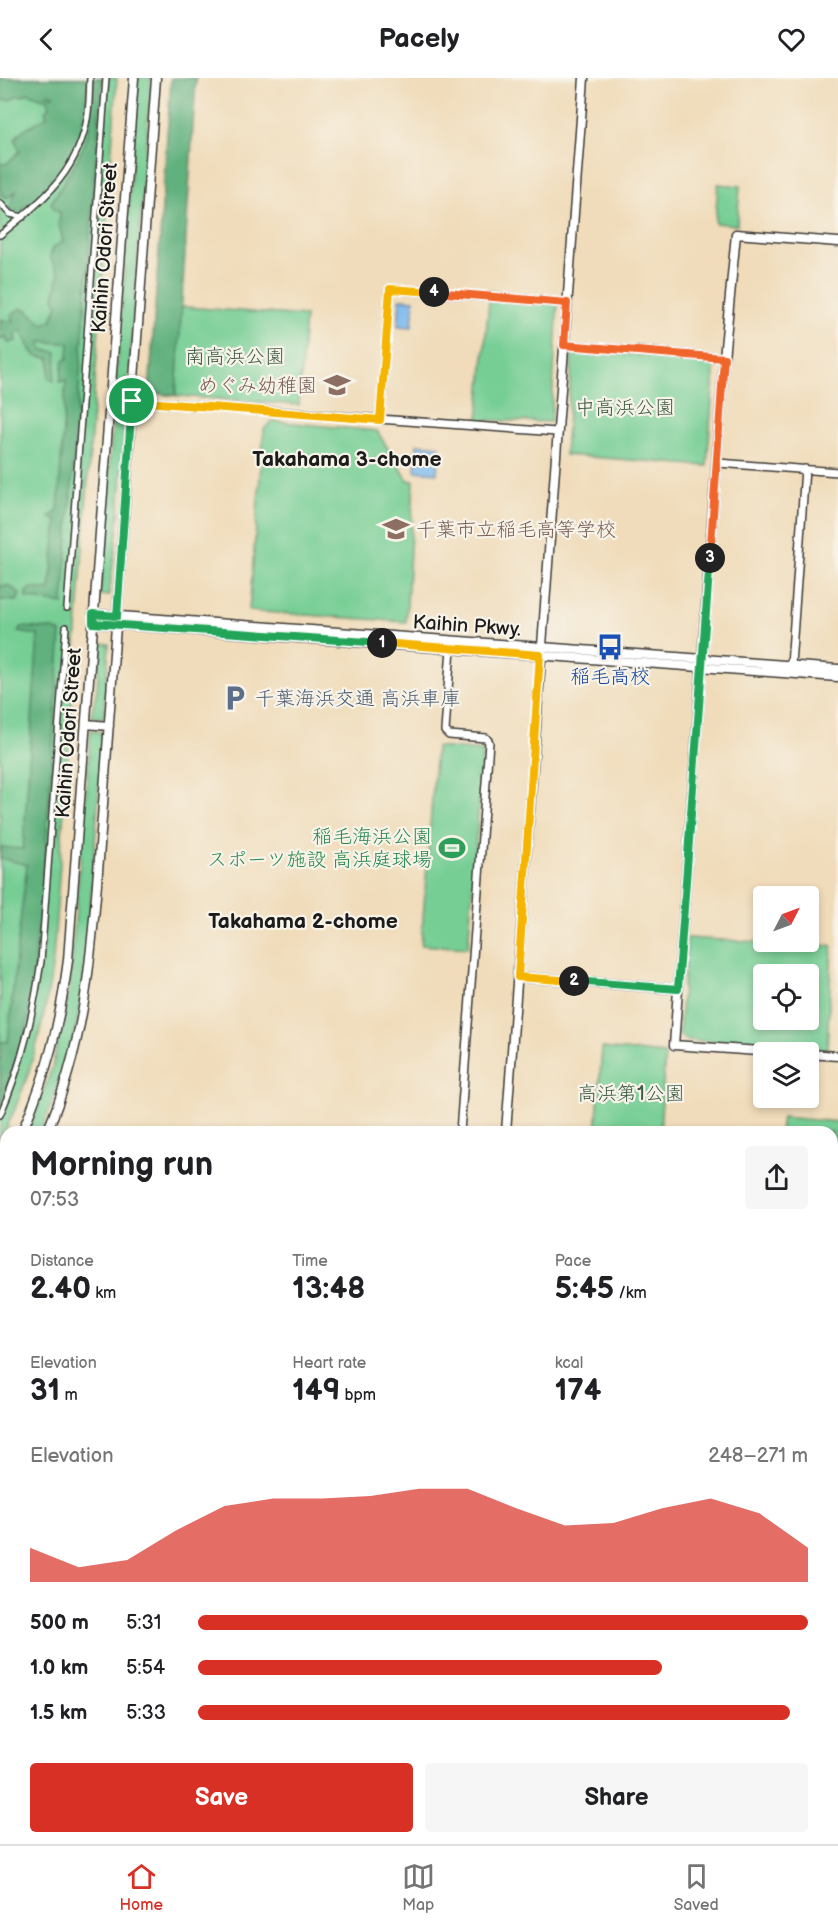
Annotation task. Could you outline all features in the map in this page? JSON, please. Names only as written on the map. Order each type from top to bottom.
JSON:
[{"type":"street","points":[[0,235],[49,194],[69,168],[77,154],[86,125],[90,78]]},
{"type":"street","points":[[68,608],[106,78]]},
{"type":"street","name":"Kaihin Odori Street","points":[[24,1126],[46,1071],[63,1000],[68,960],[134,78]]},
{"type":"street","name":"Kaihin Odori Street","points":[[49,1126],[70,1068],[88,986],[156,78]]},
{"type":"street","points":[[506,1126],[584,78]]},
{"type":"street","points":[[0,203],[10,214],[24,217]]},
{"type":"street","points":[[753,1051],[674,1045],[724,358],[736,234],[838,242]]},
{"type":"street","points":[[380,420],[390,289],[567,303]]},
{"type":"street","points":[[564,345],[724,358]]},
{"type":"street","points":[[132,401],[557,432]]},
{"type":"street","points":[[718,463],[838,472]]},
{"type":"street","points":[[791,665],[805,469]]},
{"type":"street","name":"Kaihin Pkwy.","points":[[93,618],[451,648],[541,651]]},
{"type":"street","name":"Kaihin Pkwy.","points":[[116,620],[702,663],[838,676]]},
{"type":"street","points":[[0,1115],[23,1056],[36,999],[41,961],[66,627]]},
{"type":"street","points":[[451,648],[445,731],[449,735],[486,738],[489,742],[460,1126]]},
{"type":"street","name":"Kaihin Pkwy.","points":[[702,663],[791,665],[838,669]]},
{"type":"street","points":[[86,724],[109,726]]},
{"type":"street","points":[[518,977],[678,989]]},
{"type":"street","points":[[819,1055],[838,1056]]},
{"type":"green space","points":[[0,78],[117,78],[53,960],[40,1030],[27,1076],[7,1126],[0,1126]]},
{"type":"green space","points":[[0,78],[88,78],[83,123],[74,155],[67,169],[58,180],[46,187],[47,193],[20,212],[9,209],[16,191],[7,198],[0,193],[0,164],[6,164],[20,151],[15,139],[18,135],[47,116],[45,111],[50,106],[47,99],[53,95],[48,94],[43,99],[28,93],[10,100],[1,100]]},
{"type":"green space","points":[[94,78],[102,78],[63,604],[26,598],[26,592],[32,588],[50,590],[57,521],[49,517],[58,511],[66,380],[60,382],[63,361],[68,358],[69,343],[41,342],[42,350],[57,352],[54,381],[49,379],[50,358],[36,356],[21,330],[15,334],[16,341],[8,343],[6,336],[0,340],[0,320],[13,321],[11,316],[20,308],[27,310],[43,324],[51,321],[58,305],[54,298],[59,275],[50,256],[54,247],[63,241],[59,225],[60,212],[55,211],[51,203],[75,164],[86,140],[91,117]]},
{"type":"green space","points":[[138,78],[151,78],[118,527],[109,596],[100,595]]},
{"type":"green space","points":[[171,78],[196,78],[176,395],[149,393]]},
{"type":"green space","points":[[718,184],[740,186],[737,225],[715,223]]},
{"type":"green space","points":[[490,291],[558,301],[551,422],[478,420]]},
{"type":"green space","name":"南高浜公園","points":[[171,306],[305,316],[299,405],[165,395]]},
{"type":"green space","name":"中高浜公園","points":[[577,350],[715,361],[707,466],[565,455],[572,354]]},
{"type":"green space","points":[[272,421],[377,431],[408,480],[414,481],[406,622],[249,611],[264,429]]},
{"type":"green space","points":[[0,586],[10,586],[20,594],[17,601],[0,600]]},
{"type":"green space","points":[[21,627],[53,629],[61,632],[41,914],[35,951],[35,981],[24,1040],[0,1105],[0,1042],[8,1042],[27,865],[0,858],[0,847],[23,849],[38,635],[18,632]]},
{"type":"green space","points":[[100,643],[109,644],[104,717],[102,718],[91,716],[97,689]]},
{"type":"green space","points":[[91,730],[103,733],[87,953],[79,1014],[67,1063],[43,1126],[29,1126],[52,1068],[69,992]]},
{"type":"green space","name":"稲毛海浜公園 スポーツ施設 高浜庭球場","points":[[436,747],[483,751],[468,948],[421,945]]},
{"type":"green space","points":[[687,938],[753,942],[753,952],[819,952],[819,945],[832,946],[827,1049],[819,1048],[819,1042],[753,1042],[753,1044],[686,1040],[679,1034]]},
{"type":"green space","name":"高浜第1公園","points":[[602,1048],[665,1054],[660,1126],[596,1126]]},
{"type":"green space","points":[[782,1117],[838,1122],[838,1126],[781,1126]]},
{"type":"water","points":[[400,299],[414,300],[412,327],[398,326]]},
{"type":"water","points":[[417,444],[440,446],[437,473],[415,471]]},
{"type":"place","name":"めぐみ幼稚園","points":[[337,385]]},
{"type":"place","name":"千葉市立稲毛高等学校","points":[[396,529]]},
{"type":"place","name":"稲毛高校","points":[[610,647]]},
{"type":"place","name":"千葉海浜交通 高浜車庫","points":[[235,698]]},
{"type":"place","name":"稲毛海浜公園 スポーツ施設 高浜庭球場","points":[[452,848]]},
{"type":"district","name":"Takahama 3-chome","points":[[347,459]]},
{"type":"district","name":"Takahama 2-chome","points":[[303,921]]},
{"type":"route","points":[[390,289],[558,301],[567,303],[564,345],[724,358],[678,989],[518,977],[540,655],[93,623],[93,614],[117,616],[132,401],[380,420],[390,289]]}]
